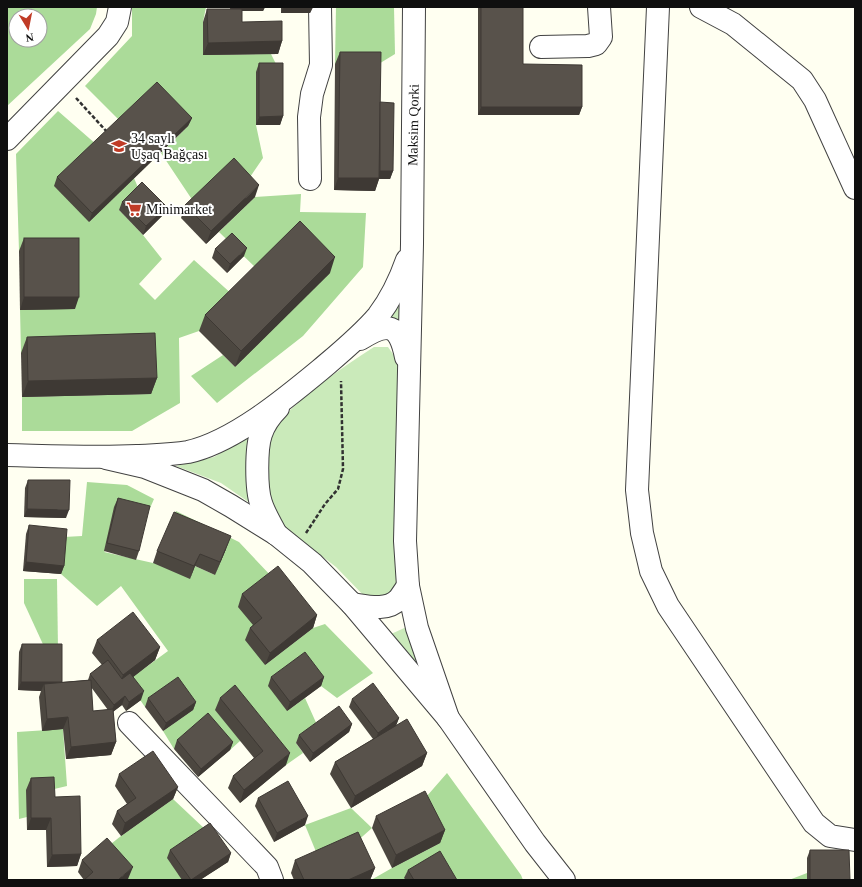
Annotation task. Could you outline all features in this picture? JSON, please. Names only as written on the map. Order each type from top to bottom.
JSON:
[{"type":"street","points":[[7,139],[108,36],[117,22],[120,7]]},
{"type":"street","points":[[310,179],[309,117],[312,94],[321,65],[320,7]]},
{"type":"street","name":"Maksim Qorki","points":[[409,370],[412,244],[414,7]]},
{"type":"street","points":[[541,47],[588,46],[596,44],[601,37],[599,7]]},
{"type":"street","points":[[658,7],[637,490],[642,533],[651,571],[668,606],[814,823],[830,836],[855,840]]},
{"type":"street","points":[[702,7],[733,24],[802,80],[815,100],[855,188]]},
{"type":"street","points":[[7,455],[106,458],[163,455],[182,452],[216,443],[242,428],[297,389],[350,345],[377,317],[386,305],[401,277],[412,244]]},
{"type":"street","points":[[350,345],[374,330],[384,327],[398,334],[404,347],[409,370],[406,541],[408,586],[417,628],[448,718]]},
{"type":"street","points":[[276,534],[261,503],[258,488],[260,435],[275,411],[297,389]]},
{"type":"street","points":[[106,458],[146,467],[203,490],[232,506],[276,534],[312,563],[352,604],[448,718],[535,843],[564,880]]},
{"type":"street","points":[[352,604],[374,608],[388,606],[398,600],[408,586]]},
{"type":"street","points":[[129,723],[267,867],[272,880]]},
{"type":"street","points":[[535,843],[550,880]]},
{"type":"path","points":[[62,83],[109,133]]},
{"type":"path","points":[[305,535],[325,504],[338,489],[343,469],[341,376]]},
{"type":"green space","points":[[7,7],[97,7],[90,29],[7,106]]},
{"type":"green space","points":[[132,7],[206,7],[203,22],[203,55],[271,54],[280,72],[256,72],[256,125],[263,158],[244,186],[195,204],[161,153],[188,126],[121,122],[85,86],[132,36]]},
{"type":"green space","points":[[336,7],[394,7],[395,54],[377,65],[335,64]]},
{"type":"green space","points":[[58,111],[97,145],[89,222],[134,178],[139,190],[119,210],[143,235],[162,259],[139,284],[155,300],[194,260],[234,296],[199,331],[179,338],[180,403],[132,431],[22,431],[22,397],[151,394],[149,350],[21,353],[20,309],[75,309],[19,251],[16,154]]},
{"type":"green space","points":[[301,194],[300,212],[366,213],[363,267],[303,336],[217,403],[191,376],[223,355],[235,367],[329,273],[259,271],[219,232],[255,197]]},
{"type":"green space","points":[[404,288],[401,320],[390,318]]},
{"type":"green space","points":[[374,347],[388,347],[400,364],[396,590],[370,602],[336,567],[279,523],[269,502],[269,432],[305,396]]},
{"type":"green space","points":[[249,436],[246,469],[250,503],[221,483],[176,466],[214,457]]},
{"type":"green space","points":[[87,482],[127,485],[154,499],[147,515],[104,552],[153,563],[195,566],[215,575],[169,524],[176,511],[239,542],[273,578],[257,631],[265,665],[313,628],[325,624],[373,673],[337,698],[321,686],[301,661],[287,711],[305,698],[318,727],[296,743],[303,753],[286,765],[240,741],[230,750],[205,722],[174,749],[163,731],[193,710],[175,686],[145,707],[127,681],[168,651],[121,586],[97,606],[61,574],[64,537],[82,536]]},
{"type":"green space","points":[[24,579],[57,579],[58,650],[47,653],[24,603]]},
{"type":"green space","points":[[411,625],[434,692],[391,634]]},
{"type":"green space","points":[[63,729],[67,786],[50,790],[27,817],[19,819],[17,732]]},
{"type":"green space","points":[[447,773],[521,875],[523,880],[371,880],[440,843],[420,804]]},
{"type":"green space","points":[[173,799],[207,831],[182,880],[128,880],[102,851]]},
{"type":"green space","points":[[351,808],[372,828],[354,844],[319,859],[305,825]]},
{"type":"green space","points":[[807,873],[807,880],[789,880]]},
{"type":"building","points":[[481,7],[523,7],[523,64],[582,65],[582,107],[481,107]]},
{"type":"building","points":[[207,9],[242,9],[242,22],[282,21],[282,41],[208,43]]},
{"type":"building","points":[[340,52],[381,52],[379,178],[338,178]]},
{"type":"building","points":[[259,63],[283,63],[283,116],[259,117]]},
{"type":"building","points":[[157,82],[192,118],[92,213],[57,177]]},
{"type":"building","points":[[380,102],[394,103],[393,171],[380,171]]},
{"type":"building","points":[[234,158],[259,185],[211,231],[185,205]]},
{"type":"building","points":[[142,182],[167,207],[146,226],[122,202]]},
{"type":"building","points":[[300,221],[335,257],[241,351],[205,315]]},
{"type":"building","points":[[232,233],[247,248],[230,264],[215,249]]},
{"type":"building","points":[[24,238],[79,238],[79,297],[24,297]]},
{"type":"building","points":[[155,333],[157,378],[28,381],[27,337]]},
{"type":"building","points":[[28,480],[70,480],[69,510],[27,509]]},
{"type":"building","points":[[118,498],[150,506],[139,551],[107,543]]},
{"type":"building","points":[[174,512],[231,536],[220,562],[200,554],[194,566],[157,551]]},
{"type":"building","points":[[29,525],[67,529],[64,566],[26,562]]},
{"type":"building","points":[[278,566],[317,615],[270,653],[250,628],[262,618],[242,594]]},
{"type":"building","points":[[133,612],[160,647],[123,675],[97,640]]},
{"type":"building","points":[[22,644],[62,644],[62,682],[21,682]]},
{"type":"building","points":[[305,652],[324,677],[290,702],[271,677]]},
{"type":"building","points":[[108,660],[122,679],[130,673],[144,691],[129,702],[125,696],[114,705],[90,674]]},
{"type":"building","points":[[178,677],[196,702],[166,723],[148,698]]},
{"type":"building","points":[[91,680],[93,711],[113,709],[116,742],[71,747],[68,717],[47,719],[44,684]]},
{"type":"building","points":[[373,683],[399,718],[378,733],[352,699]]},
{"type":"building","points":[[235,685],[290,753],[244,790],[233,776],[263,751],[220,698]]},
{"type":"building","points":[[339,706],[352,724],[313,753],[299,735]]},
{"type":"building","points":[[208,713],[233,742],[201,769],[177,740]]},
{"type":"building","points":[[407,719],[427,753],[355,796],[335,762]]},
{"type":"building","points":[[153,751],[178,787],[125,823],[117,811],[136,798],[119,774]]},
{"type":"building","points":[[54,777],[55,797],[80,796],[81,854],[52,855],[51,818],[31,818],[31,778]]},
{"type":"building","points":[[288,781],[308,816],[277,833],[258,798]]},
{"type":"building","points":[[425,791],[445,830],[396,855],[376,816]]},
{"type":"building","points":[[210,823],[231,853],[191,880],[170,850]]},
{"type":"building","points":[[358,832],[375,868],[348,880],[304,880],[295,860]]},
{"type":"building","points":[[107,838],[133,867],[118,880],[84,880],[93,872],[82,860]]},
{"type":"building","points":[[810,850],[849,850],[850,880],[810,880]]},
{"type":"building","points":[[440,851],[457,880],[414,880],[408,870]]},
{"type":"place","name":"34 saylı Uşaq Bağçası","points":[[119,146]]},
{"type":"place","name":"Minimarket","points":[[134,209]]}]
